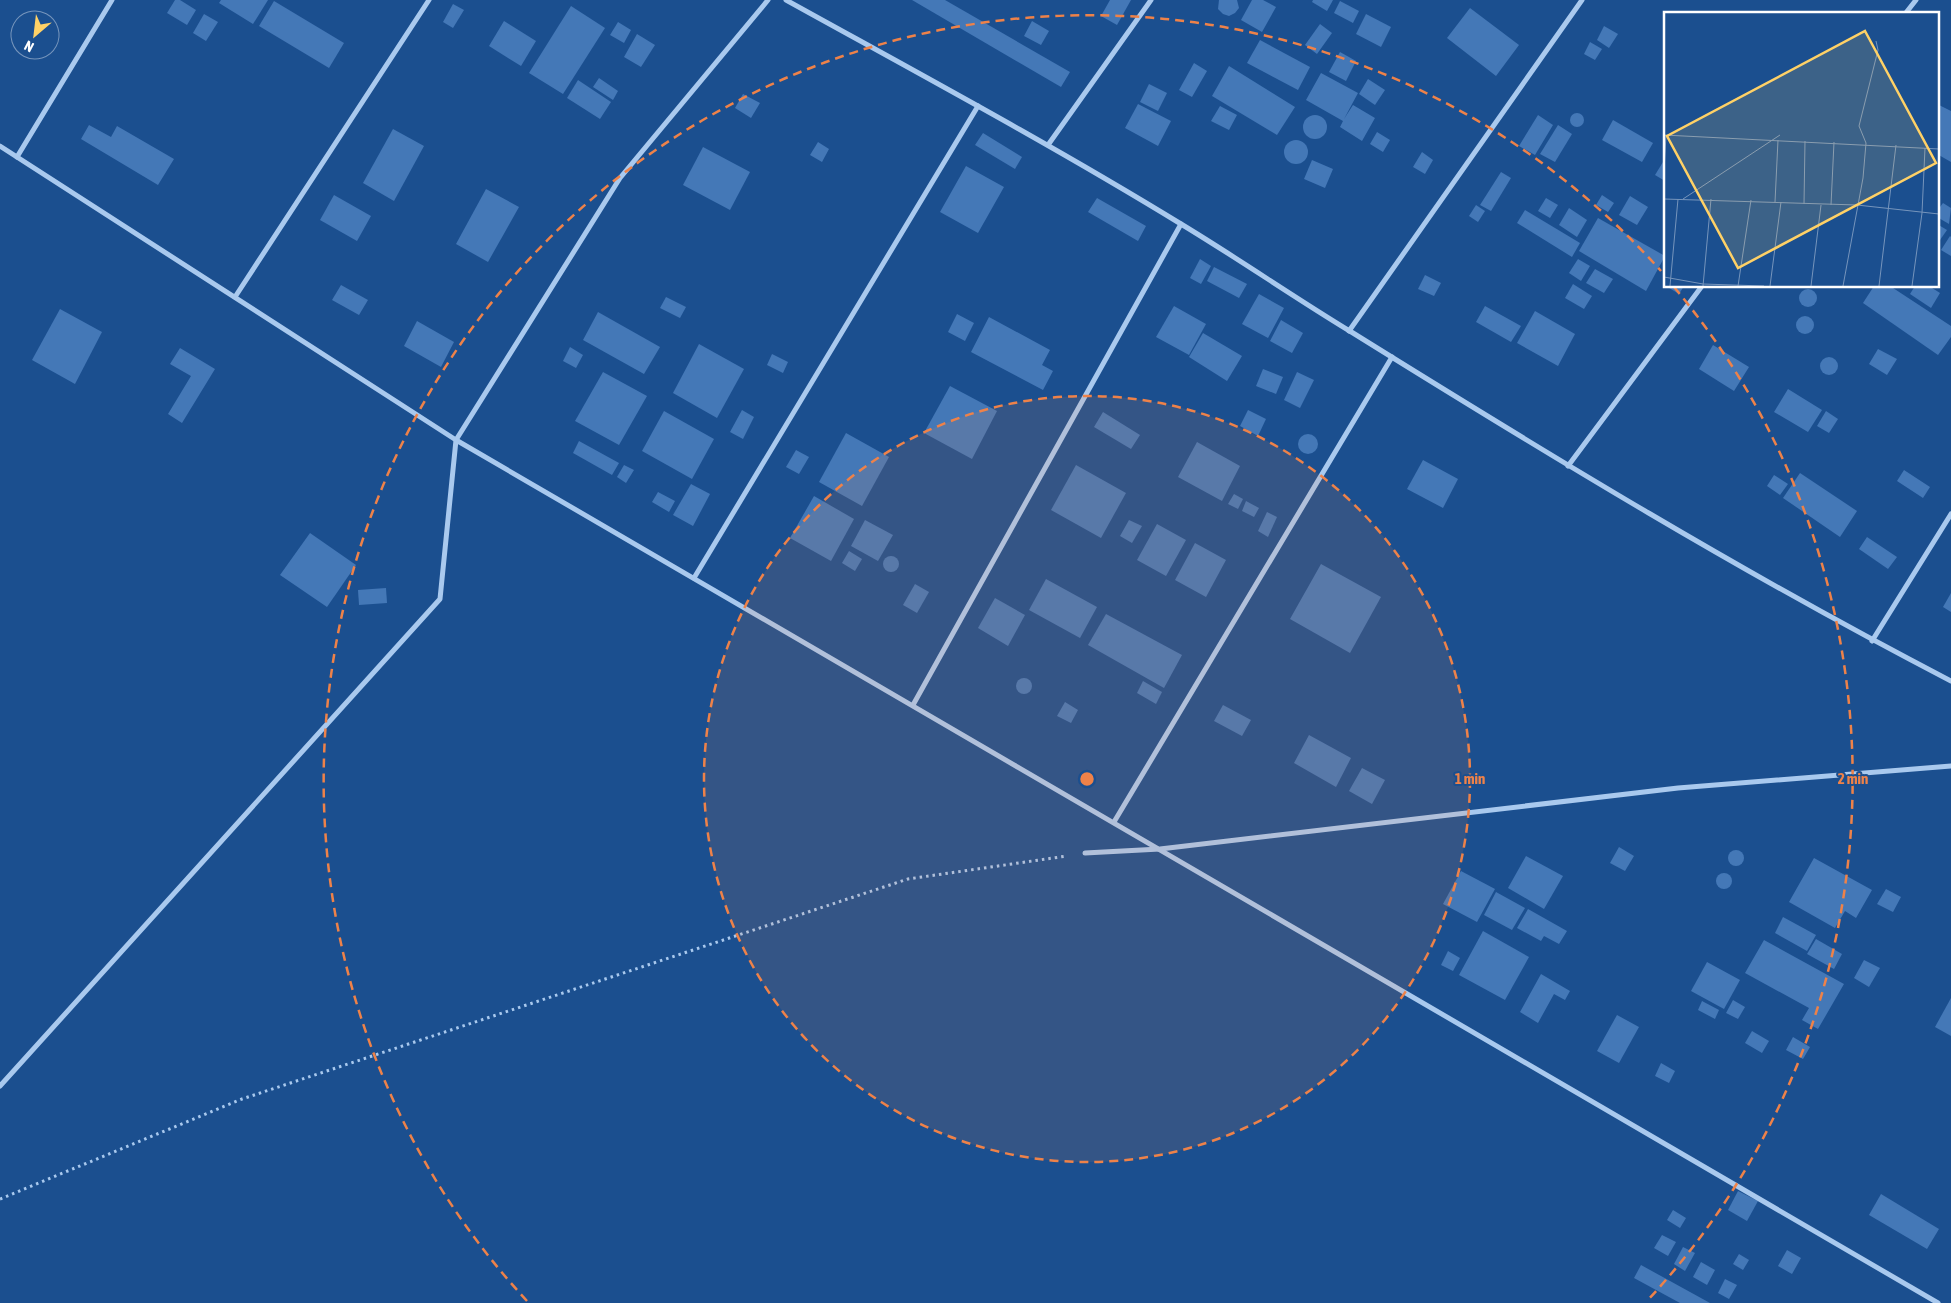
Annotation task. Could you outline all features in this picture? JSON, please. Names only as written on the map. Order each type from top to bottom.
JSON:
[{"type":"street","points":[[17,157],[112,0]]},
{"type":"street","points":[[235,297],[430,0]]},
{"type":"street","points":[[0,1086],[440,599],[456,440],[620,178],[768,0]]},
{"type":"street","points":[[786,0],[1048,145],[1181,224],[1392,358],[1568,466],[1872,641],[1951,681]]},
{"type":"street","points":[[1048,145],[1150,0]]},
{"type":"street","points":[[1349,331],[1582,0]]},
{"type":"street","points":[[1907,12],[1916,0]]},
{"type":"street","points":[[694,578],[978,106]]},
{"type":"street","points":[[0,146],[456,440],[1938,1303]]},
{"type":"street","points":[[913,705],[1181,224]]},
{"type":"street","points":[[1568,466],[1701,288]]},
{"type":"street","points":[[1114,822],[1392,358]]},
{"type":"street","points":[[1872,641],[1951,514]]},
{"type":"street","points":[[1085,853],[1160,849],[1678,788],[1951,766]]},
{"type":"path","points":[[0,1199],[242,1099],[908,879],[1085,853]]},
{"type":"building","points":[[175,0],[180,0],[196,10],[187,25],[167,13]]},
{"type":"building","points":[[221,0],[268,0],[253,24],[219,3]]},
{"type":"building","points":[[912,0],[945,0],[1070,72],[1061,87]]},
{"type":"building","points":[[1110,0],[1131,0],[1117,25],[1101,16]]},
{"type":"building","points":[[1219,0],[1237,0],[1239,8],[1229,16],[1223,14],[1218,9]]},
{"type":"building","points":[[1252,0],[1263,0],[1276,7],[1262,32],[1241,20]]},
{"type":"building","points":[[1313,0],[1333,0],[1327,11],[1312,2]]},
{"type":"building","points":[[274,1],[344,43],[329,68],[259,26]]},
{"type":"building","points":[[1340,1],[1359,11],[1353,23],[1334,13]]},
{"type":"building","points":[[453,4],[464,10],[453,28],[443,22]]},
{"type":"building","points":[[571,6],[605,28],[563,94],[529,73]]},
{"type":"building","points":[[1470,8],[1519,45],[1496,76],[1447,38]]},
{"type":"building","points":[[204,14],[218,22],[206,41],[193,33]]},
{"type":"building","points":[[1366,14],[1391,27],[1381,47],[1356,34]]},
{"type":"building","points":[[504,21],[536,41],[521,66],[489,46]]},
{"type":"building","points":[[1032,21],[1049,31],[1041,45],[1024,36]]},
{"type":"building","points":[[618,22],[631,30],[624,43],[610,35]]},
{"type":"building","points":[[1320,24],[1332,33],[1317,54],[1305,45]]},
{"type":"building","points":[[1604,26],[1618,34],[1609,48],[1597,40]]},
{"type":"building","points":[[637,34],[655,45],[641,67],[624,57]]},
{"type":"building","points":[[1260,40],[1310,67],[1298,90],[1247,63]]},
{"type":"building","points":[[1590,42],[1602,49],[1595,60],[1584,54]]},
{"type":"building","points":[[1340,52],[1356,61],[1346,81],[1329,72]]},
{"type":"building","points":[[1194,63],[1207,71],[1192,97],[1179,90]]},
{"type":"building","points":[[1229,66],[1295,107],[1277,135],[1212,96]]},
{"type":"building","points":[[1321,73],[1358,93],[1344,119],[1353,105],[1375,118],[1362,141],[1340,127],[1343,121],[1306,100]]},
{"type":"building","points":[[599,78],[618,91],[613,100],[593,87]]},
{"type":"building","points":[[1368,79],[1385,90],[1375,105],[1359,94]]},
{"type":"building","points":[[578,80],[611,102],[600,119],[567,98]]},
{"type":"building","points":[[1149,84],[1167,93],[1158,111],[1140,102]]},
{"type":"building","points":[[743,94],[760,103],[751,118],[735,108]]},
{"type":"building","points":[[1138,104],[1171,121],[1158,146],[1125,128]]},
{"type":"building","points":[[1938,104],[1951,111],[1951,162],[1938,155]]},
{"type":"building","points":[[1220,106],[1237,115],[1229,130],[1211,121]]},
{"type":"building","points":[[1574,113],[1580,113],[1584,120],[1580,127],[1574,127],[1570,123],[1570,117]]},
{"type":"building","points":[[1315,115],[1320,116],[1326,122],[1326,132],[1320,138],[1315,139],[1310,138],[1304,132],[1303,127],[1304,122],[1310,116]]},
{"type":"building","points":[[1538,115],[1553,125],[1535,155],[1519,146]]},
{"type":"building","points":[[1613,120],[1653,143],[1642,162],[1602,140]]},
{"type":"building","points":[[89,125],[111,137],[117,126],[174,159],[158,185],[81,139]]},
{"type":"building","points":[[1558,125],[1572,134],[1555,162],[1540,154]]},
{"type":"building","points":[[393,129],[424,146],[394,201],[363,183]]},
{"type":"building","points":[[1377,132],[1390,140],[1383,152],[1370,144]]},
{"type":"building","points":[[983,133],[1022,157],[1015,169],[975,145]]},
{"type":"building","points":[[1291,140],[1301,140],[1308,147],[1308,157],[1301,164],[1291,164],[1284,157],[1284,147]]},
{"type":"building","points":[[818,142],[829,149],[822,162],[810,155]]},
{"type":"building","points":[[703,147],[750,172],[730,210],[683,185]]},
{"type":"building","points":[[1422,152],[1433,160],[1425,174],[1413,167]]},
{"type":"building","points":[[1312,160],[1333,169],[1325,188],[1304,179]]},
{"type":"building","points":[[1663,162],[1664,162],[1664,180],[1655,175]]},
{"type":"building","points":[[966,166],[1004,187],[978,233],[940,212]]},
{"type":"building","points":[[1501,172],[1511,178],[1491,211],[1480,205]]},
{"type":"building","points":[[486,189],[519,207],[488,262],[456,244]]},
{"type":"building","points":[[334,195],[371,216],[357,241],[320,220]]},
{"type":"building","points":[[1602,195],[1614,203],[1608,212],[1596,205]]},
{"type":"building","points":[[1630,196],[1648,207],[1637,225],[1619,215]]},
{"type":"building","points":[[1097,198],[1146,226],[1138,241],[1088,212]]},
{"type":"building","points":[[1546,198],[1558,205],[1550,218],[1538,211]]},
{"type":"building","points":[[1943,203],[1951,208],[1949,224],[1938,218],[1938,210]]},
{"type":"building","points":[[1476,205],[1485,211],[1478,222],[1469,216]]},
{"type":"building","points":[[1569,208],[1587,220],[1577,237],[1559,225]]},
{"type":"building","points":[[1525,210],[1580,243],[1572,257],[1517,223]]},
{"type":"building","points":[[1598,218],[1664,255],[1664,258],[1646,291],[1579,251]]},
{"type":"building","points":[[1938,225],[1947,230],[1940,240],[1938,239]]},
{"type":"building","points":[[1951,237],[1951,256],[1941,250]]},
{"type":"building","points":[[1200,259],[1211,266],[1201,284],[1190,278]]},
{"type":"building","points":[[1578,259],[1590,266],[1581,281],[1569,273]]},
{"type":"building","points":[[1214,267],[1247,284],[1239,298],[1207,281]]},
{"type":"building","points":[[1595,269],[1613,279],[1604,293],[1586,283]]},
{"type":"building","points":[[1425,275],[1441,283],[1434,296],[1418,289]]},
{"type":"building","points":[[1573,284],[1592,296],[1584,309],[1565,298]]},
{"type":"building","points":[[341,285],[368,300],[359,315],[332,300]]},
{"type":"building","points":[[1669,288],[1683,288],[1679,294]]},
{"type":"building","points":[[1873,288],[1893,288],[1951,326],[1951,337],[1938,355],[1863,303]]},
{"type":"building","points":[[1914,288],[1932,288],[1940,293],[1931,308],[1910,294]]},
{"type":"building","points":[[1804,289],[1812,289],[1817,294],[1815,305],[1804,307],[1799,302],[1799,294]]},
{"type":"building","points":[[1259,294],[1284,308],[1268,338],[1242,324]]},
{"type":"building","points":[[666,297],[686,307],[680,318],[660,308]]},
{"type":"building","points":[[1174,306],[1206,324],[1189,355],[1156,337]]},
{"type":"building","points":[[1485,306],[1521,326],[1511,342],[1476,322]]},
{"type":"building","points":[[60,309],[102,332],[75,384],[32,360]]},
{"type":"building","points":[[1535,311],[1575,334],[1558,366],[1517,343]]},
{"type":"building","points":[[598,312],[660,347],[644,374],[583,340]]},
{"type":"building","points":[[957,314],[974,323],[965,341],[948,332]]},
{"type":"building","points":[[1801,316],[1809,316],[1814,321],[1812,332],[1801,334],[1796,329],[1796,321]]},
{"type":"building","points":[[989,317],[1050,350],[1042,365],[1053,371],[1043,390],[971,352]]},
{"type":"building","points":[[1281,320],[1303,333],[1292,353],[1270,341]]},
{"type":"building","points":[[417,321],[454,342],[441,367],[404,346]]},
{"type":"building","points":[[1203,333],[1242,356],[1227,381],[1189,357]]},
{"type":"building","points":[[699,344],[744,369],[717,418],[673,393]]},
{"type":"building","points":[[1713,345],[1749,367],[1734,391],[1699,369]]},
{"type":"building","points":[[570,347],[583,355],[576,368],[563,361]]},
{"type":"building","points":[[180,348],[215,369],[182,423],[168,414],[191,376],[170,364]]},
{"type":"building","points":[[1878,349],[1897,359],[1887,375],[1869,364]]},
{"type":"building","points":[[772,354],[788,362],[783,373],[767,365]]},
{"type":"building","points":[[1829,357],[1837,362],[1838,366],[1833,374],[1829,375],[1821,370],[1820,366],[1825,358]]},
{"type":"building","points":[[1263,369],[1283,377],[1276,394],[1256,386]]},
{"type":"building","points":[[603,372],[647,396],[619,445],[575,421]]},
{"type":"building","points":[[1297,372],[1314,380],[1300,408],[1284,400]]},
{"type":"building","points":[[950,386],[997,411],[972,459],[924,433]]},
{"type":"building","points":[[1788,389],[1822,410],[1808,432],[1774,412]]},
{"type":"building","points":[[742,410],[754,417],[743,439],[730,432]]},
{"type":"building","points":[[1248,410],[1266,419],[1258,436],[1240,426]]},
{"type":"building","points":[[664,411],[714,439],[692,479],[642,451]]},
{"type":"building","points":[[1826,411],[1838,419],[1829,433],[1817,426]]},
{"type":"building","points":[[1103,412],[1140,435],[1131,449],[1094,427]]},
{"type":"building","points":[[846,433],[889,457],[862,506],[819,482]]},
{"type":"building","points":[[1308,434],[1315,437],[1318,444],[1315,451],[1308,454],[1301,451],[1298,444],[1301,437]]},
{"type":"building","points":[[579,441],[619,463],[612,475],[573,453]]},
{"type":"building","points":[[1197,442],[1240,466],[1222,501],[1178,477]]},
{"type":"building","points":[[796,450],[809,457],[799,474],[786,467]]},
{"type":"building","points":[[1423,460],[1458,479],[1443,508],[1407,489]]},
{"type":"building","points":[[624,465],[634,470],[626,483],[617,477]]},
{"type":"building","points":[[1076,465],[1126,493],[1101,538],[1051,510]]},
{"type":"building","points":[[1904,470],[1930,487],[1923,498],[1897,481]]},
{"type":"building","points":[[1800,473],[1857,511],[1840,537],[1783,498]]},
{"type":"building","points":[[1774,475],[1788,484],[1780,495],[1767,486]]},
{"type":"building","points":[[691,484],[710,494],[693,526],[673,515]]},
{"type":"building","points":[[658,492],[675,501],[669,512],[652,502]]},
{"type":"building","points":[[1234,494],[1243,499],[1238,509],[1228,504]]},
{"type":"building","points":[[814,496],[854,519],[831,561],[790,538]]},
{"type":"building","points":[[1246,501],[1259,508],[1254,517],[1242,511]]},
{"type":"building","points":[[1267,512],[1277,517],[1268,537],[1258,531]]},
{"type":"building","points":[[865,520],[893,535],[878,561],[851,546]]},
{"type":"building","points":[[1129,520],[1142,526],[1132,543],[1120,536]]},
{"type":"building","points":[[1157,524],[1186,540],[1166,576],[1137,560]]},
{"type":"building","points":[[310,533],[356,565],[327,607],[280,575]]},
{"type":"building","points":[[1867,537],[1897,557],[1888,569],[1859,549]]},
{"type":"building","points":[[1195,543],[1226,560],[1206,597],[1175,580]]},
{"type":"building","points":[[849,551],[862,559],[855,571],[842,563]]},
{"type":"building","points":[[891,556],[897,558],[899,564],[897,570],[891,572],[885,570],[883,564],[885,558]]},
{"type":"building","points":[[1321,564],[1381,597],[1350,653],[1290,619]]},
{"type":"building","points":[[1046,579],[1097,607],[1080,638],[1029,610]]},
{"type":"building","points":[[915,584],[929,592],[917,613],[903,605]]},
{"type":"building","points":[[386,588],[387,603],[359,605],[358,590]]},
{"type":"building","points":[[1951,593],[1951,612],[1943,607]]},
{"type":"building","points":[[995,598],[1025,615],[1008,646],[978,628]]},
{"type":"building","points":[[1106,614],[1182,655],[1164,688],[1088,645]]},
{"type":"building","points":[[1024,678],[1030,680],[1032,686],[1030,692],[1024,694],[1018,692],[1016,686],[1018,680]]},
{"type":"building","points":[[1143,681],[1162,692],[1156,704],[1137,693]]},
{"type":"building","points":[[1065,702],[1078,710],[1071,723],[1057,716]]},
{"type":"building","points":[[1223,705],[1251,720],[1242,736],[1214,721]]},
{"type":"building","points":[[1309,735],[1351,758],[1336,787],[1294,763]]},
{"type":"building","points":[[1362,768],[1385,780],[1372,804],[1349,791]]},
{"type":"building","points":[[1619,847],[1634,856],[1625,871],[1610,863]]},
{"type":"building","points":[[1736,850],[1744,858],[1736,866],[1728,858]]},
{"type":"building","points":[[1526,856],[1563,876],[1544,909],[1508,888]]},
{"type":"building","points":[[1814,858],[1872,890],[1856,918],[1845,911],[1835,928],[1789,902]]},
{"type":"building","points":[[1461,871],[1495,889],[1477,922],[1443,904]]},
{"type":"building","points":[[1724,873],[1732,881],[1724,889],[1716,881]]},
{"type":"building","points":[[1886,889],[1901,897],[1893,912],[1877,904]]},
{"type":"building","points":[[1496,892],[1525,908],[1512,930],[1484,915]]},
{"type":"building","points":[[1528,909],[1567,931],[1559,944],[1544,936],[1541,941],[1517,928]]},
{"type":"building","points":[[1783,917],[1816,935],[1807,951],[1775,933]]},
{"type":"building","points":[[1483,931],[1529,957],[1505,1000],[1459,975]]},
{"type":"building","points":[[1816,939],[1842,954],[1834,969],[1807,954]]},
{"type":"building","points":[[1764,940],[1844,984],[1818,1029],[1802,1020],[1809,1008],[1745,973]]},
{"type":"building","points":[[1448,951],[1460,958],[1453,971],[1441,965]]},
{"type":"building","points":[[1864,960],[1880,968],[1869,987],[1854,978]]},
{"type":"building","points":[[1707,962],[1740,980],[1724,1009],[1691,991]]},
{"type":"building","points":[[1541,974],[1570,991],[1565,1000],[1554,994],[1538,1023],[1520,1012]]},
{"type":"building","points":[[1951,998],[1951,1036],[1935,1027]]},
{"type":"building","points":[[1733,1000],[1745,1007],[1738,1019],[1726,1013]]},
{"type":"building","points":[[1702,1001],[1719,1010],[1715,1019],[1698,1010]]},
{"type":"building","points":[[1617,1015],[1639,1027],[1619,1063],[1597,1051]]},
{"type":"building","points":[[1752,1031],[1769,1041],[1762,1053],[1745,1043]]},
{"type":"building","points":[[1793,1037],[1810,1047],[1803,1059],[1786,1050]]},
{"type":"building","points":[[1661,1063],[1675,1071],[1669,1083],[1655,1076]]},
{"type":"building","points":[[1738,1191],[1758,1201],[1747,1221],[1728,1210]]},
{"type":"building","points":[[1881,1194],[1939,1229],[1927,1249],[1869,1215]]},
{"type":"building","points":[[1673,1210],[1686,1218],[1680,1228],[1667,1220]]},
{"type":"building","points":[[1662,1235],[1676,1242],[1668,1256],[1654,1248]]},
{"type":"building","points":[[1683,1247],[1695,1253],[1685,1271],[1674,1264]]},
{"type":"building","points":[[1787,1250],[1801,1258],[1792,1274],[1778,1266]]},
{"type":"building","points":[[1739,1254],[1749,1260],[1743,1270],[1733,1264]]},
{"type":"building","points":[[1701,1262],[1715,1270],[1707,1285],[1693,1277]]},
{"type":"building","points":[[1641,1265],[1710,1303],[1680,1303],[1634,1278]]},
{"type":"building","points":[[1725,1279],[1737,1285],[1729,1299],[1718,1293]]}]
